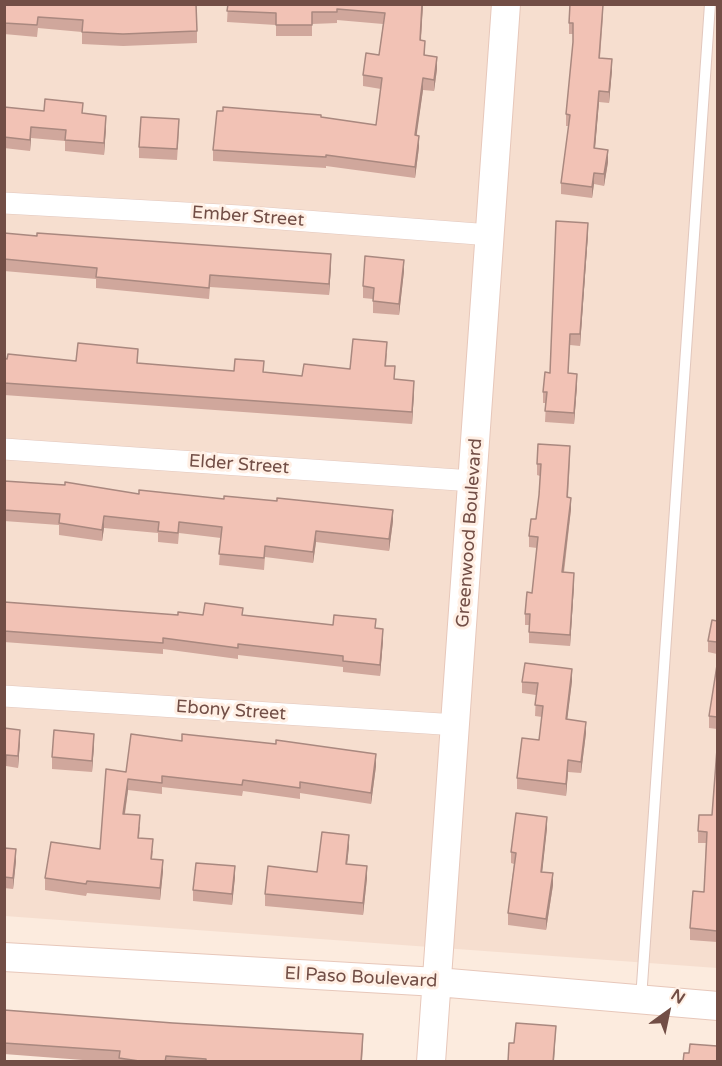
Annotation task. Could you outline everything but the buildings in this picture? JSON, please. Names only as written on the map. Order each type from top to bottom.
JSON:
[{"type":"street","name":"Greenwood Boulevard","points":[[431,1062],[457,725],[506,4]]},
{"type":"street","name":"Ember Street","points":[[4,203],[252,217],[491,235]]},
{"type":"street","name":"Elder Street","points":[[4,449],[473,481]]},
{"type":"street","name":"Ebony Street","points":[[4,696],[457,725]]},
{"type":"street","name":"El Paso Boulevard","points":[[4,957],[437,982],[717,1006]]},
{"type":"lane","points":[[641,1000],[710,4]]},
{"type":"shaded area","points":[[4,5],[717,5],[717,968],[5,916]]}]
